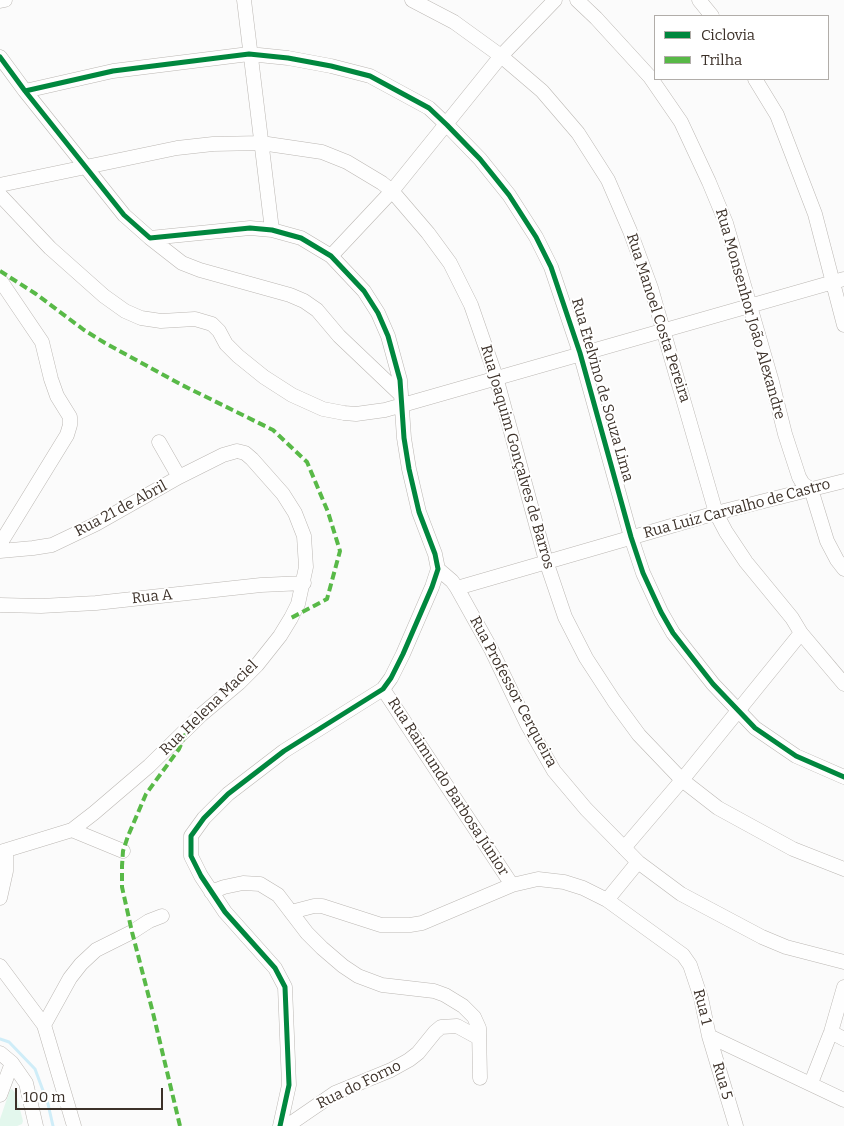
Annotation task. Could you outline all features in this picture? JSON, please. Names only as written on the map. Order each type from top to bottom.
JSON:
[{"type":"street","points":[[0,0],[5,0]]},
{"type":"street","points":[[244,0],[249,54],[259,116],[272,230]]},
{"type":"street","name":"Rua Manoel Costa Pereira","points":[[412,0],[454,22],[501,56],[542,91],[578,133],[608,180],[630,230],[664,330],[716,513],[746,562],[792,618],[801,633],[844,684]]},
{"type":"street","points":[[331,256],[392,191],[501,56],[555,0]]},
{"type":"street","name":"Rua Monsenhor João Alexandre","points":[[577,0],[650,77],[681,122],[726,223],[797,472],[803,484],[810,489],[827,541],[844,569]]},
{"type":"street","points":[[699,0],[711,15]]},
{"type":"street","name":"Rua Etelvino de Souza Lima","points":[[25,91],[113,71],[249,54],[288,58],[370,76],[428,108],[480,159],[498,181],[536,237],[551,267],[580,353],[631,537],[643,573],[673,633],[713,684],[755,728],[796,756],[844,777]]},
{"type":"street","points":[[0,56],[25,91],[124,215],[150,238],[182,262],[200,270],[290,295],[304,301],[316,310],[401,400]]},
{"type":"street","points":[[756,80],[778,115],[815,214],[838,281],[844,325]]},
{"type":"street","name":"Rua Joaquim Gonçalves de Barros","points":[[0,185],[177,148],[213,144],[261,143],[322,152],[347,162],[392,191],[450,262],[471,305],[496,377],[546,561],[565,617],[586,658],[614,701],[639,735],[682,780],[718,808],[793,850],[844,869]]},
{"type":"street","points":[[0,194],[50,248],[104,296],[126,311],[141,318],[161,321],[195,319],[212,324],[219,331],[226,344],[249,366],[292,395],[323,409],[344,414],[385,410],[401,400],[496,377],[838,281]]},
{"type":"street","points":[[150,238],[250,228],[272,230],[301,238],[331,256],[364,291],[378,313],[388,336],[400,380],[409,470],[419,512],[435,554],[438,569],[403,654],[392,678],[383,689],[284,752],[228,794],[204,818],[191,836],[191,856],[201,876],[225,912],[275,968],[285,988],[289,1085],[280,1126]]},
{"type":"street","points":[[0,280],[42,342],[51,379],[57,396],[70,417],[70,425],[67,435],[0,544]]},
{"type":"street","points":[[159,442],[179,478]]},
{"type":"street","name":"Rua 21 de Abril","points":[[0,551],[52,545],[96,524],[223,455],[236,451]]},
{"type":"street","name":"Rua Helena Maciel","points":[[3,852],[72,830],[94,813],[149,766],[200,715],[225,696],[257,665],[291,618],[298,604],[304,583],[306,550],[304,536],[297,517],[283,494],[246,453],[236,451]]},
{"type":"street","name":"Rua Luiz Carvalho de Castro","points":[[457,588],[716,513],[844,481]]},
{"type":"street","name":"Rua Professor Cerqueira","points":[[438,569],[457,588],[491,649],[542,752],[554,771],[586,809],[638,862],[681,894],[762,937],[786,947],[844,962]]},
{"type":"street","name":"Rua A","points":[[0,605],[41,606],[96,603],[261,585],[304,583]]},
{"type":"street","points":[[624,848],[682,780],[801,633]]},
{"type":"street","name":"Rua Raimundo Barbosa Júnior","points":[[383,689],[512,885]]},
{"type":"street","points":[[72,830],[123,851]]},
{"type":"street","points":[[0,898],[6,871],[3,852]]},
{"type":"street","points":[[607,900],[638,862]]},
{"type":"street","name":"Rua 1","points":[[291,912],[314,906],[322,906],[381,925],[410,925],[422,923],[512,885],[538,879],[556,881],[582,888],[607,900],[683,955],[690,965],[709,1036],[844,1100]]},
{"type":"street","points":[[212,892],[224,886],[243,883],[260,884],[278,895],[307,933],[343,966],[358,976],[382,984],[434,991],[445,995],[463,1006],[477,1021],[480,1078]]},
{"type":"street","points":[[44,1024],[70,978],[96,950],[149,921],[162,916]]},
{"type":"street","points":[[0,966],[44,1024],[74,1126]]},
{"type":"street","points":[[811,1083],[831,1032],[844,987]]},
{"type":"street","name":"Rua do Forno","points":[[287,1126],[335,1093],[391,1070],[409,1060],[418,1053],[434,1032],[441,1027],[457,1026],[479,1038]]},
{"type":"street","points":[[831,1032],[844,1039]]},
{"type":"street","name":"Rua 5","points":[[709,1036],[736,1126]]},
{"type":"street","points":[[0,1053],[12,1063],[26,1084],[36,1126]]},
{"type":"street","points":[[0,1095],[12,1063]]},
{"type":"green space","points":[[12,1089],[16,1094],[23,1121],[22,1124],[17,1126],[0,1126],[0,1119]]},
{"type":"waterway","points":[[0,1039],[9,1042],[35,1069],[48,1104],[53,1126]]},
{"type":"marked path","points":[[0,271],[105,343],[182,385],[273,430],[307,462],[328,512],[340,551],[327,599],[291,618]]},
{"type":"marked path","points":[[180,1126],[132,932],[122,887],[122,866],[123,851],[146,794],[179,749],[189,726]]},
{"type":"cycle path","points":[[25,91],[113,71],[249,54],[288,58],[370,76],[429,108],[480,159],[509,195],[536,237],[551,267],[580,353],[631,537],[643,573],[673,633],[713,684],[755,728],[796,756],[844,777]]},
{"type":"cycle path","points":[[0,57],[124,215],[150,238],[250,228],[272,230],[301,238],[331,256],[364,291],[378,313],[388,336],[400,380],[404,438],[409,469],[419,512],[435,554],[438,569],[403,654],[383,689],[284,751],[228,794],[204,818],[191,836],[191,856],[201,876],[225,912],[275,968],[285,987],[289,1085],[280,1126]]}]
